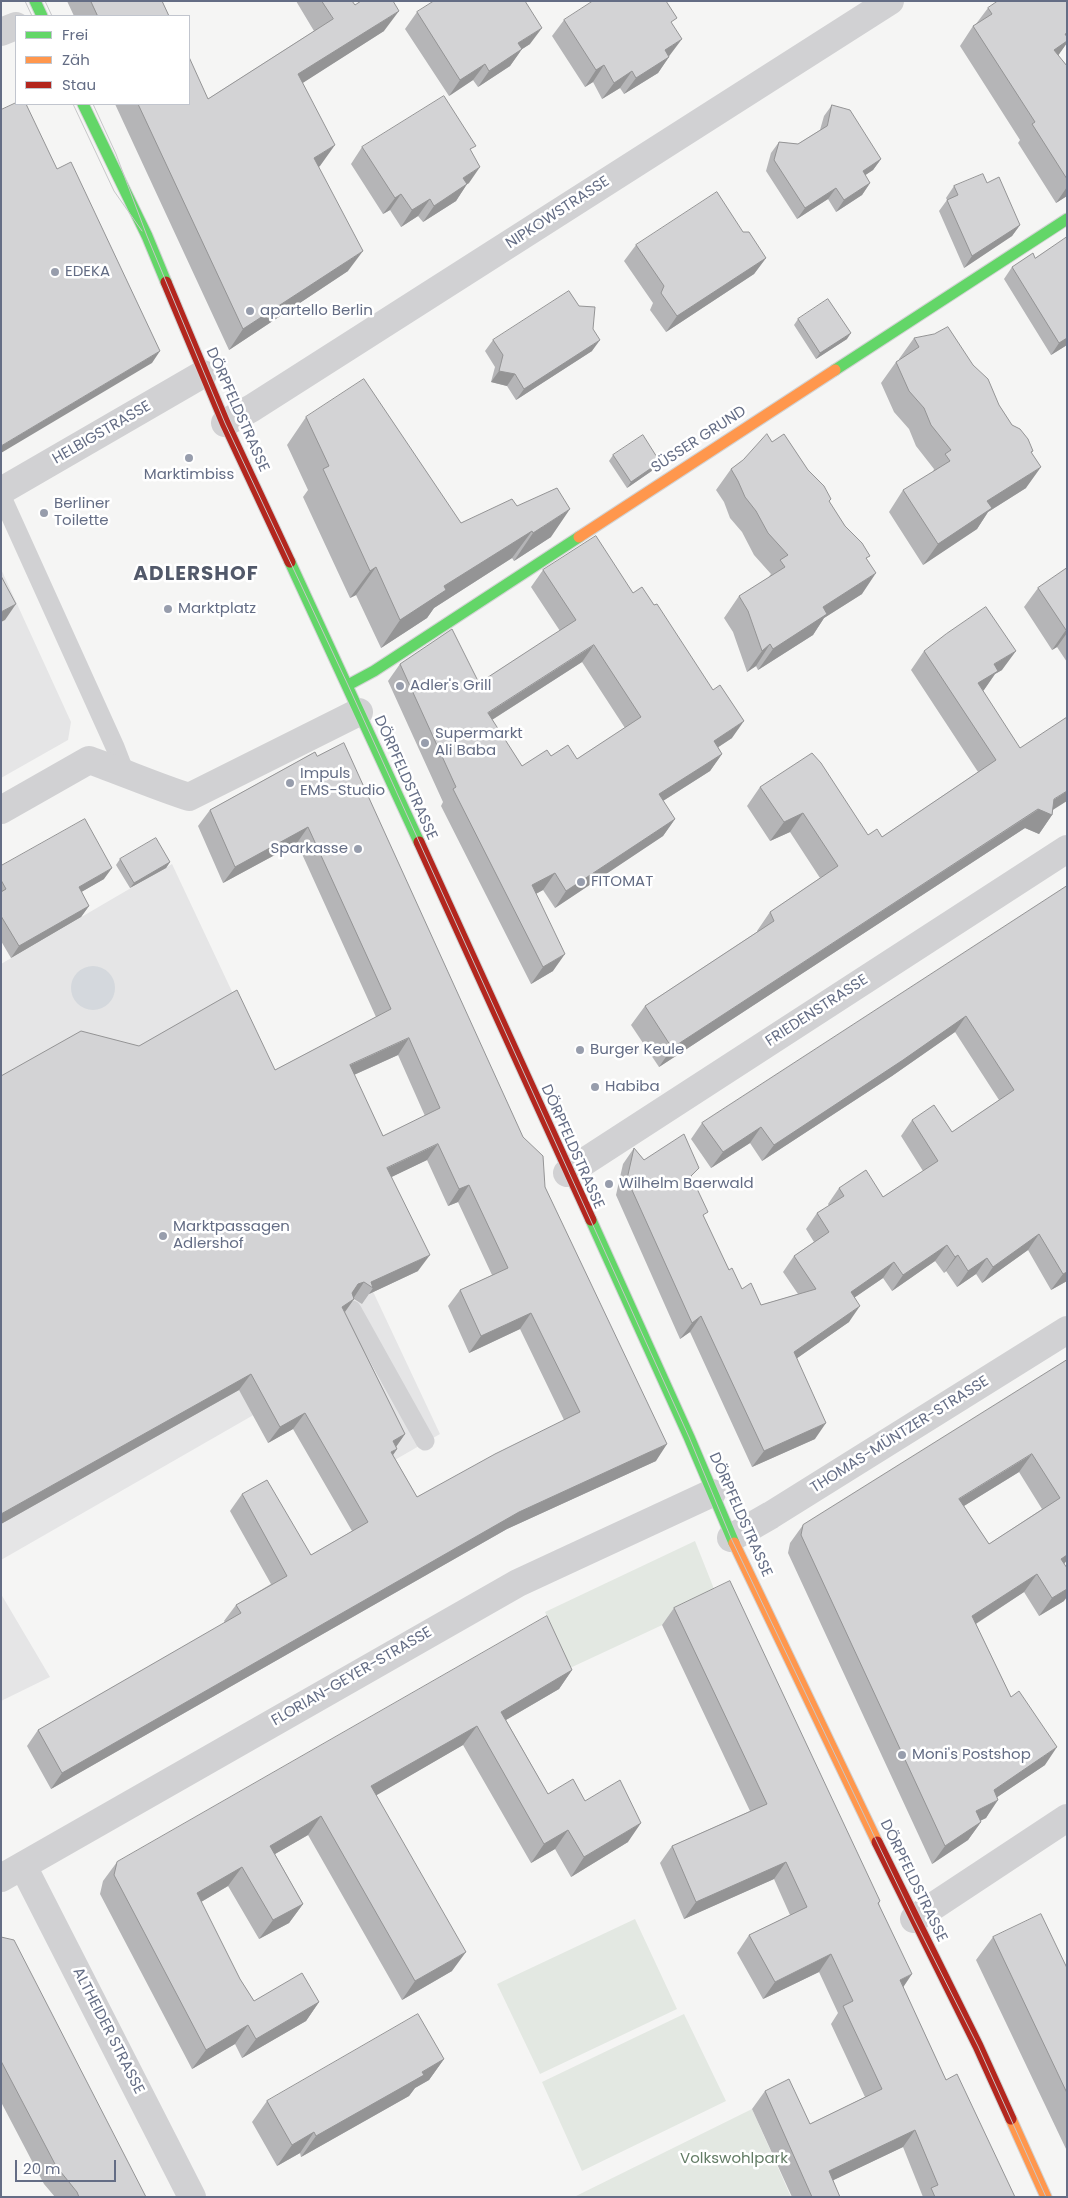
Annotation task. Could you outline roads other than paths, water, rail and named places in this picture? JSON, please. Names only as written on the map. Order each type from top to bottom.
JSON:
[{"type":"street","name":"NIPKOWSTRASSE","points":[[225,423],[260,404],[890,1]]},
{"type":"street","points":[[1,32],[15,26]]},
{"type":"street","name":"DÖRPFELDSTRASSE","points":[[83,105],[147,236],[203,374],[348,685],[685,1429],[731,1538],[914,1919],[978,2046],[1046,2197]]},
{"type":"street","name":"SÜSSER GRUND","points":[[348,685],[374,671],[1067,219]]},
{"type":"street","name":"HELBIGSTRASSE","points":[[1,493],[203,374]]},
{"type":"street","points":[[1,810],[89,760],[144,782],[190,797],[359,712]]},
{"type":"street","name":"FRIEDENSTRASSE","points":[[568,1173],[1067,849]]},
{"type":"street","name":"THOMAS-MÜNTZER-STRASSE","points":[[731,1538],[1067,1330]]},
{"type":"street","name":"FLORIAN-GEYER-STRASSE","points":[[12,1872],[518,1583],[712,1492]]},
{"type":"street","points":[[914,1919],[1067,1818]]},
{"type":"street","name":"ALTHEIDER STRASSE","points":[[12,1872],[192,2197]]},
{"type":"lane","points":[[1,493],[125,773]]},
{"type":"lane","points":[[352,1310],[425,1441]]},
{"type":"tram line","points":[[25,1],[32,15]]},
{"type":"tram line","points":[[45,1],[52,15]]},
{"type":"tram line","points":[[73,105],[114,191],[142,231]]},
{"type":"tram line","points":[[93,105],[116,154],[147,236],[225,423],[348,685],[689,1437],[731,1538],[914,1919],[978,2046],[1046,2197]]},
{"type":"place","name":"EDEKA","points":[[55,272]]},
{"type":"place","name":"apartello Berlin","points":[[250,311]]},
{"type":"place","name":"Marktimbiss","points":[[189,458]]},
{"type":"place","name":"Berliner Toilette","points":[[44,513]]},
{"type":"place","name":"Marktplatz","points":[[168,609]]},
{"type":"place","name":"Adler's Grill","points":[[400,686]]},
{"type":"place","name":"Supermarkt Ali Baba","points":[[425,743]]},
{"type":"place","name":"Impuls EMS-Studio","points":[[290,783]]},
{"type":"place","name":"Sparkasse","points":[[358,849]]},
{"type":"place","name":"FITOMAT","points":[[581,882]]},
{"type":"place","name":"Burger Keule","points":[[580,1050]]},
{"type":"place","name":"Habiba","points":[[595,1087]]},
{"type":"place","name":"Wilhelm Baerwald","points":[[609,1184]]},
{"type":"place","name":"Marktpassagen Adlershof","points":[[163,1236]]},
{"type":"place","name":"Moni's Postshop","points":[[902,1755]]},
{"type":"district","name":"ADLERSHOF","points":[[196,575]]},
{"type":"park label","name":"Volkswohlpark","points":[[734,2159]]}]
